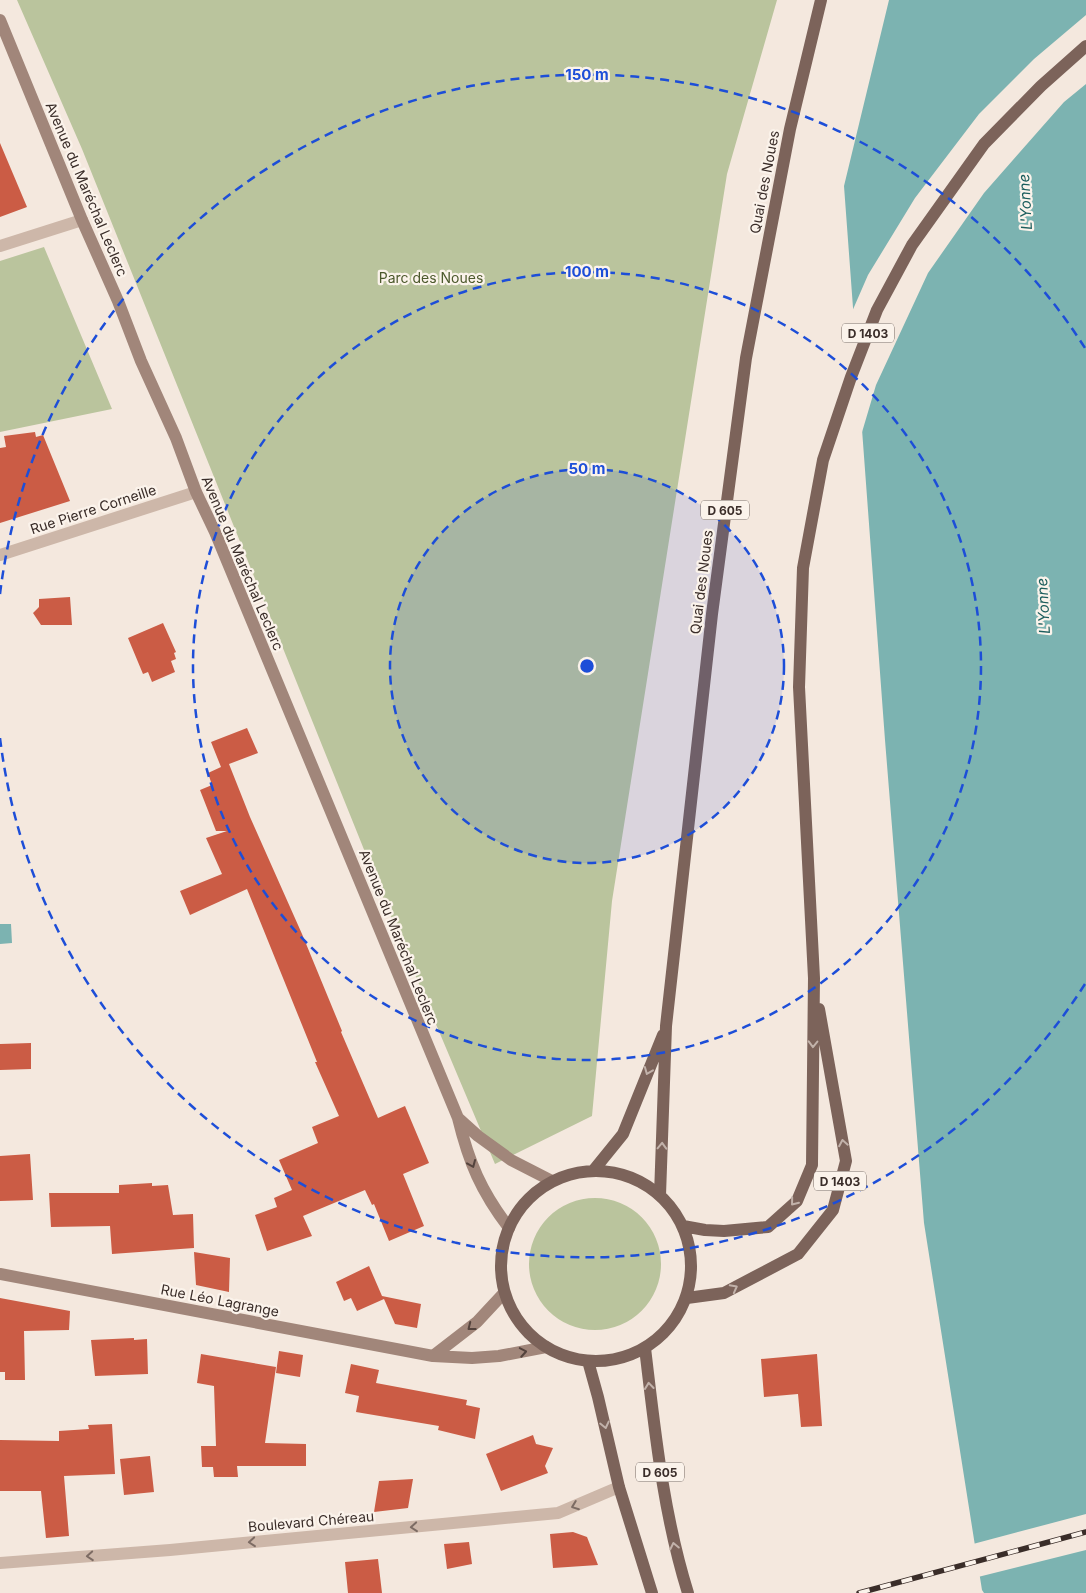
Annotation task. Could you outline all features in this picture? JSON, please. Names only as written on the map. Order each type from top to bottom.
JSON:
[{"type":"main road","name":"Quai des Noues","points":[[666,1026],[712,614],[746,358],[790,130],[821,0]]},
{"type":"main road","name":"Avenue du Maréchal Leclerc","points":[[0,20],[82,220],[118,301],[140,361],[176,438],[196,492],[458,1118],[466,1151],[482,1189],[508,1228]]},
{"type":"main road","name":"D 1403","points":[[683,1226],[724,1231],[768,1227],[797,1201],[812,1166],[814,978],[799,687],[804,568],[823,460],[851,377],[877,310],[912,245],[984,144],[1041,86],[1086,46]]},
{"type":"main road","name":"D 1403","points":[[687,1298],[724,1293],[798,1254],[833,1210],[846,1161],[814,978]]},
{"type":"main road","name":"D 605","points":[[593,1171],[624,1134],[666,1026]]},
{"type":"main road","name":"D 605","points":[[660,1195],[666,1026]]},
{"type":"main road","points":[[458,1118],[510,1160],[552,1181]]},
{"type":"main road","points":[[593,1171],[617,1173],[640,1181],[660,1195],[673,1209],[683,1226],[691,1249],[692,1274],[687,1298],[670,1326],[646,1348],[618,1359],[588,1361],[566,1357],[546,1348],[528,1333],[514,1314],[504,1293],[501,1271],[502,1249],[508,1228],[519,1209],[534,1194],[552,1181],[572,1174],[593,1171]]},
{"type":"main road","name":"Rue Léo Lagrange","points":[[0,1274],[434,1356],[472,1358],[499,1356],[546,1348]]},
{"type":"main road","points":[[434,1356],[477,1322],[504,1293]]},
{"type":"main road","name":"D 605","points":[[646,1348],[662,1486],[677,1559],[688,1593]]},
{"type":"main road","name":"D 605","points":[[588,1361],[619,1487],[652,1593]]},
{"type":"street","points":[[0,246],[82,220]]},
{"type":"street","name":"Rue Pierre Corneille","points":[[0,555],[196,492]]},
{"type":"street","name":"Boulevard Chéreau","points":[[0,1563],[170,1550],[558,1513],[619,1487]]},
{"type":"green space","name":"Parc des Noues","points":[[17,0],[777,0],[727,174],[612,901],[592,1116],[495,1164],[400,939],[82,149]]},
{"type":"green space","points":[[44,247],[112,409],[0,432],[0,261]]},
{"type":"green space","points":[[595,1198],[608,1199],[620,1203],[642,1217],[656,1239],[660,1251],[660,1277],[656,1289],[642,1311],[620,1325],[608,1329],[595,1330],[582,1329],[570,1325],[548,1311],[534,1289],[530,1277],[529,1264],[530,1251],[534,1239],[548,1217],[570,1203],[582,1199]]},
{"type":"water","name":"L'Yonne","points":[[889,0],[1086,0],[1086,1593],[984,1593],[982,1590],[924,1223],[885,740],[844,186]]},
{"type":"water","points":[[0,924],[11,924],[12,943],[0,944]]},
{"type":"pier","points":[[1086,15],[1086,84],[1064,102],[984,193],[928,273],[876,385],[860,439],[851,314],[868,275],[915,198],[979,114],[1034,59]]},
{"type":"pier","points":[[1086,1514],[1086,1550],[978,1577],[973,1544]]},
{"type":"building","points":[[0,143],[27,207],[0,217]]},
{"type":"building","points":[[35,432],[36,437],[43,435],[70,501],[0,523],[0,448],[6,447],[4,436]]},
{"type":"building","points":[[70,597],[72,625],[41,625],[33,613],[39,607],[39,599]]},
{"type":"building","points":[[163,623],[176,652],[174,653],[176,659],[171,661],[175,672],[152,682],[148,672],[143,674],[128,638]]},
{"type":"building","points":[[247,728],[258,753],[229,764],[250,817],[302,934],[378,1118],[405,1106],[429,1163],[403,1174],[424,1226],[389,1241],[374,1204],[372,1205],[365,1190],[303,1216],[312,1236],[267,1251],[255,1215],[277,1207],[274,1198],[292,1190],[279,1160],[318,1143],[312,1127],[339,1116],[315,1062],[317,1062],[247,889],[190,915],[180,891],[222,874],[206,838],[227,831],[216,831],[200,790],[212,785],[208,773],[221,767],[211,742]]},
{"type":"building","points":[[31,1043],[31,1069],[0,1070],[0,1044]]},
{"type":"building","points":[[30,1154],[33,1200],[0,1201],[0,1156]]},
{"type":"building","points":[[152,1183],[152,1186],[168,1185],[173,1215],[193,1214],[194,1248],[112,1254],[110,1226],[51,1227],[49,1193],[119,1193],[119,1185]]},
{"type":"building","points":[[194,1252],[230,1258],[229,1292],[196,1285]]},
{"type":"building","points":[[369,1266],[382,1296],[421,1304],[417,1328],[395,1324],[384,1299],[357,1311],[351,1298],[344,1301],[336,1282]]},
{"type":"building","points":[[0,1298],[70,1311],[69,1330],[24,1331],[25,1380],[5,1380],[5,1372],[0,1372]]},
{"type":"building","points":[[134,1338],[134,1340],[147,1339],[148,1374],[95,1376],[91,1340]]},
{"type":"building","points":[[279,1351],[303,1355],[300,1377],[276,1373]]},
{"type":"building","points":[[201,1354],[276,1367],[265,1443],[306,1444],[306,1466],[237,1466],[238,1477],[214,1477],[213,1467],[202,1467],[201,1446],[216,1446],[214,1386],[197,1383]]},
{"type":"building","points":[[817,1354],[822,1426],[801,1427],[798,1394],[764,1397],[761,1359]]},
{"type":"building","points":[[351,1364],[379,1370],[376,1383],[467,1400],[466,1405],[480,1408],[475,1439],[438,1430],[439,1426],[356,1412],[359,1396],[345,1393]]},
{"type":"building","points":[[112,1424],[115,1474],[64,1476],[69,1536],[46,1538],[41,1491],[0,1491],[0,1440],[59,1441],[59,1431],[89,1429],[88,1425]]},
{"type":"building","points":[[533,1435],[536,1444],[553,1448],[545,1466],[548,1473],[501,1491],[486,1454]]},
{"type":"building","points":[[150,1456],[154,1492],[124,1495],[120,1459]]},
{"type":"building","points":[[413,1479],[408,1508],[374,1512],[379,1481]]},
{"type":"building","points":[[573,1532],[587,1537],[598,1565],[553,1568],[550,1534]]},
{"type":"building","points":[[469,1542],[472,1564],[447,1569],[444,1544]]},
{"type":"building","points":[[378,1559],[382,1593],[348,1593],[345,1562]]},
{"type":"railway","points":[[859,1593],[1086,1532]]}]
